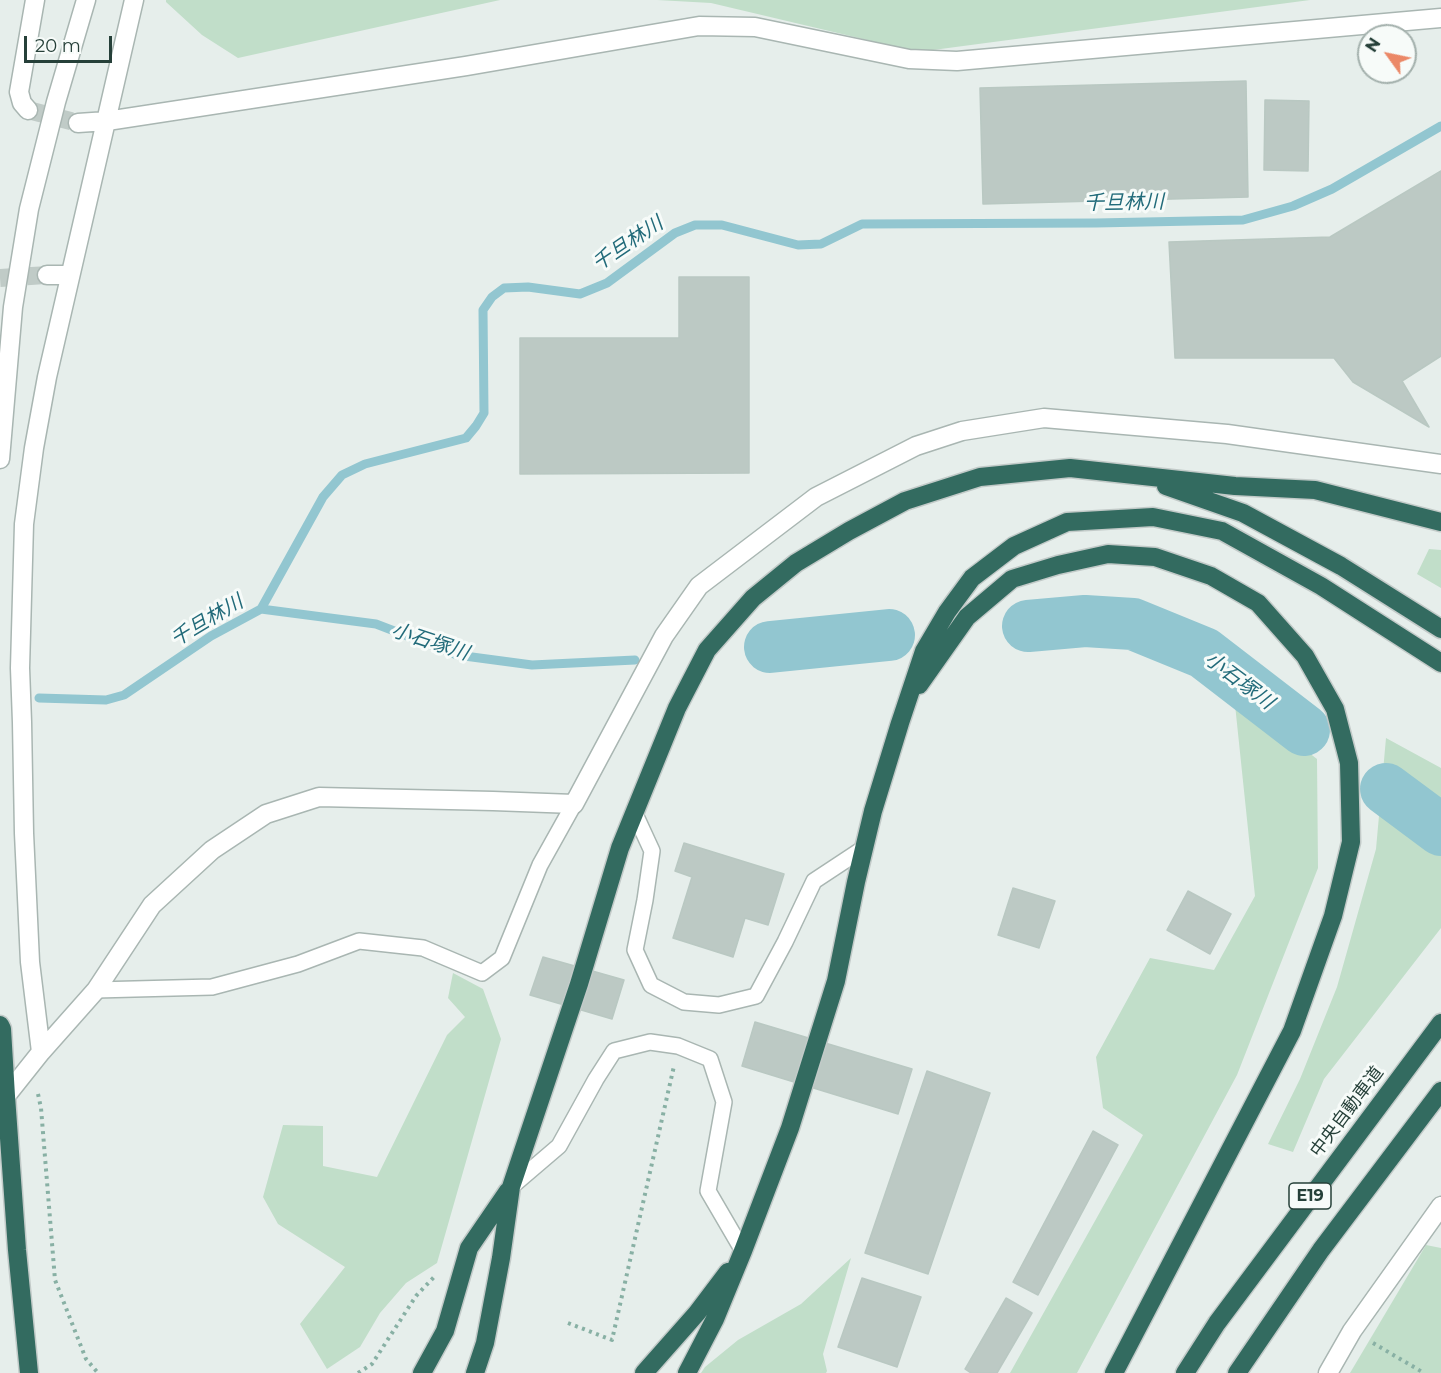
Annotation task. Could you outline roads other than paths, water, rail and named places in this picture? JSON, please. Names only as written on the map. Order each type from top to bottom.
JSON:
[{"type":"highway","points":[[475,1373],[485,1343],[501,1258],[511,1187],[579,984],[620,848],[677,708],[707,650],[753,598],[796,563],[905,501],[980,477],[1070,468],[1234,486],[1315,490],[1441,522]]},
{"type":"highway","points":[[1136,476],[1243,513],[1341,566],[1441,629]]},
{"type":"highway","points":[[687,1373],[715,1319],[790,1128],[836,981],[873,811],[924,651],[947,612],[972,578],[1014,546],[1067,522],[1153,517],[1222,531],[1321,586],[1441,663]]},
{"type":"highway","points":[[907,701],[967,617],[1012,579],[1058,565],[1108,554],[1155,557],[1211,576],[1258,603],[1305,656],[1335,710],[1349,763],[1351,842],[1333,916],[1292,1031],[1114,1373]]},
{"type":"highway","name":"中央自動車道","points":[[1185,1373],[1217,1323],[1441,1023]]},
{"type":"highway","points":[[0,1025],[2,1029],[3,1102],[29,1373]]},
{"type":"highway","name":"E19","points":[[1237,1373],[1321,1250],[1441,1091]]},
{"type":"highway","points":[[422,1373],[445,1331],[469,1248],[511,1187]]},
{"type":"highway","points":[[644,1373],[696,1313],[743,1251]]},
{"type":"street","points":[[28,110],[22,103],[20,92],[35,0]]},
{"type":"street","points":[[0,459],[13,307],[29,209],[56,102],[86,0]]},
{"type":"street","points":[[37,1057],[30,962],[20,668],[24,524],[46,377],[134,0]]},
{"type":"street","points":[[78,123],[107,121],[466,66],[699,26],[755,27],[909,59],[957,61],[1441,18]]},
{"type":"street","points":[[47,275],[70,274]]},
{"type":"street","points":[[3,1102],[37,1057],[96,990],[152,904],[212,850],[266,814],[319,797],[574,804],[664,636],[699,586],[816,498],[916,446],[962,431],[1044,418],[1227,434],[1441,464]]},
{"type":"street","points":[[1328,1373],[1352,1331],[1441,1206]]},
{"type":"lane","points":[[96,990],[212,987],[298,964],[359,941],[423,948],[482,973],[502,958],[540,865],[574,804]]},
{"type":"lane","points":[[634,812],[652,851],[635,950],[651,985],[684,1002],[719,1005],[756,996],[814,881],[864,848]]},
{"type":"lane","points":[[511,1187],[559,1146],[614,1051],[650,1042],[678,1046],[710,1059],[724,1102],[708,1191],[743,1251]]},
{"type":"waterway","name":"千旦林川","points":[[39,698],[106,700],[124,695],[211,636],[261,609],[323,497],[342,475],[365,464],[466,438],[484,413],[483,310],[492,297],[504,288],[528,287],[580,294],[607,283],[675,233],[695,225],[722,225],[798,245],[821,244],[862,224],[1243,220],[1293,206],[1332,189],[1441,126]]},
{"type":"waterway","name":"小石塚川","points":[[261,609],[376,624],[457,655],[532,665],[635,660]]},
{"type":"waterway","name":"小石塚川","points":[[1028,626],[1085,621],[1133,624],[1204,653],[1304,730]]},
{"type":"waterway","name":"小石塚川","points":[[770,647],[889,635]]},
{"type":"waterway","name":"小石塚川","points":[[1386,789],[1441,830]]},
{"type":"tunnel","points":[[28,110],[78,123]]},
{"type":"tunnel","points":[[0,278],[47,275]]}]
